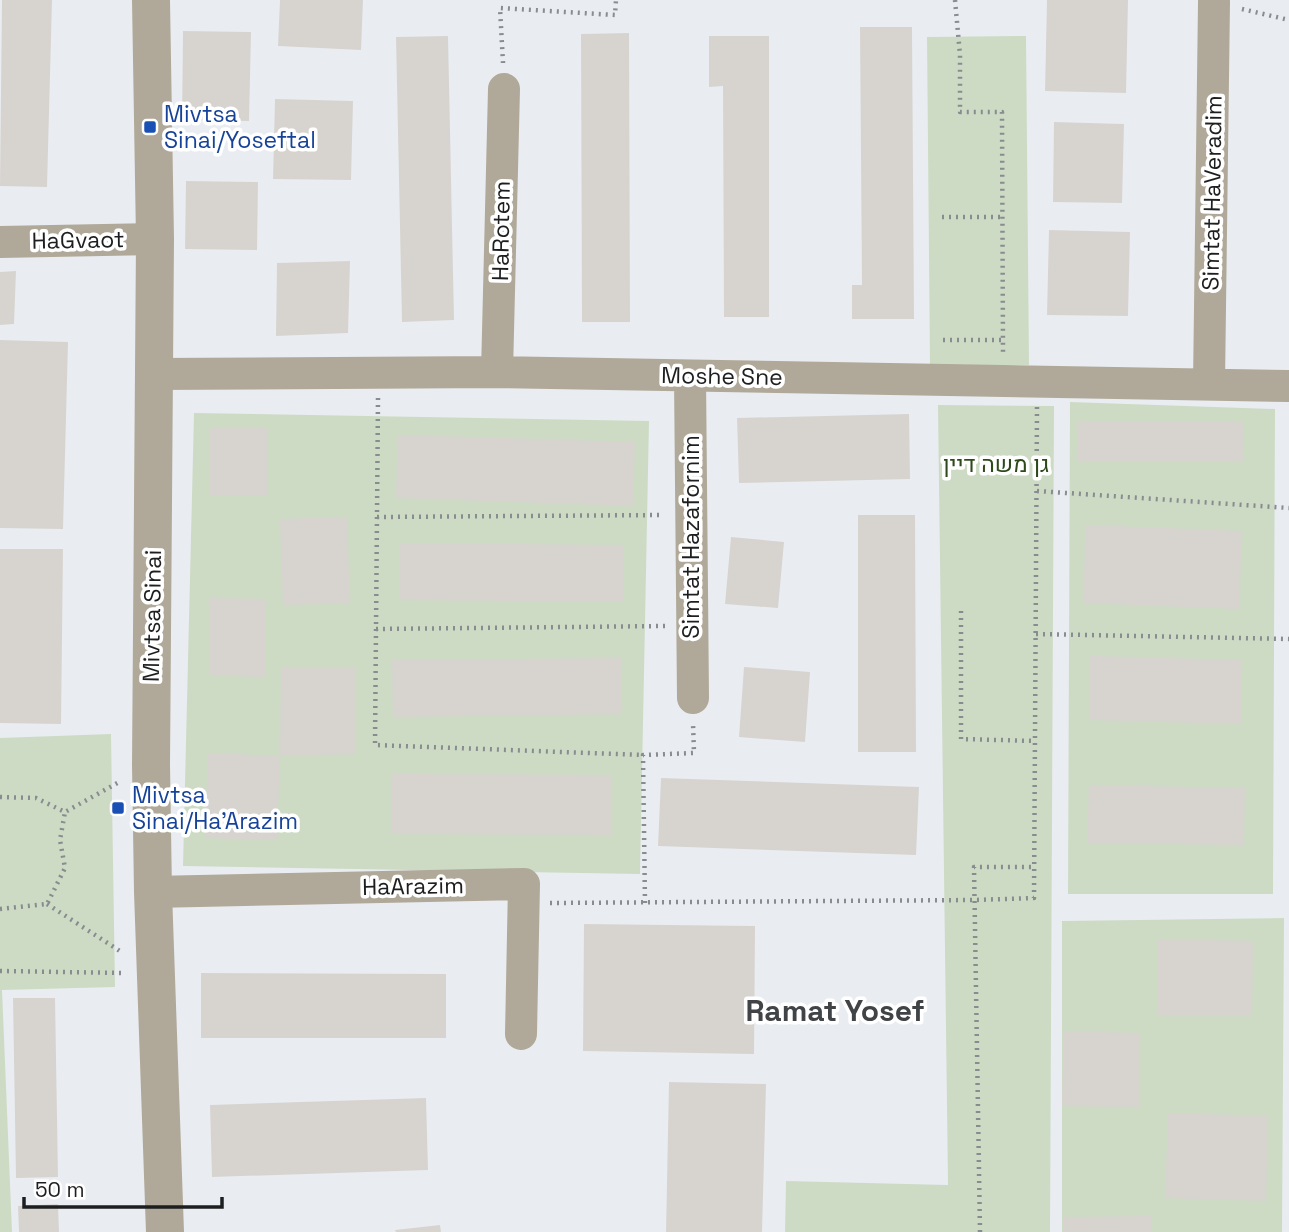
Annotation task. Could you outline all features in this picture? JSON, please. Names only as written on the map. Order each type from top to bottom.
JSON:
[{"type":"street","name":"Mivtsa Sinai","points":[[150,0],[155,239],[151,765],[166,1232]]},
{"type":"street","name":"Simtat HaVeradim","points":[[1209,384],[1214,2]]},
{"type":"street","name":"HaRotem","points":[[498,372],[504,89]]},
{"type":"street","name":"HaGvaot","points":[[0,242],[155,239]]},
{"type":"street","name":"Moshe Sne","points":[[154,374],[498,372],[1289,386]]},
{"type":"street","name":"Simtat Hazafornim","points":[[690,376],[693,698]]},
{"type":"street","name":"HaArazim","points":[[153,892],[524,884],[523,903]]},
{"type":"street","points":[[522,1034],[523,903]]},
{"type":"path","points":[[504,89],[500,8],[615,15],[615,0]]},
{"type":"path","points":[[955,0],[960,55],[960,112],[1002,112],[1003,382]]},
{"type":"path","points":[[1214,2],[1289,20]]},
{"type":"path","points":[[942,217],[1003,217]]},
{"type":"path","points":[[943,340],[1003,340]]},
{"type":"path","points":[[379,373],[375,745],[643,755],[694,753],[693,698]]},
{"type":"path","points":[[523,903],[1034,898],[1038,382]]},
{"type":"path","points":[[1037,491],[1289,509]]},
{"type":"path","points":[[377,517],[691,515]]},
{"type":"path","points":[[961,611],[961,738],[1036,741]]},
{"type":"path","points":[[376,629],[692,626]]},
{"type":"path","points":[[1036,634],[1289,639]]},
{"type":"path","points":[[643,755],[645,902]]},
{"type":"path","points":[[65,812],[151,765]]},
{"type":"path","points":[[0,797],[36,798],[65,812]]},
{"type":"path","points":[[47,905],[65,868],[60,840],[65,812]]},
{"type":"path","points":[[980,1232],[974,867],[1035,867]]},
{"type":"path","points":[[0,909],[47,905],[157,974]]},
{"type":"path","points":[[0,971],[157,974]]},
{"type":"green space","points":[[1026,36],[1029,365],[930,365],[927,37]]},
{"type":"green space","points":[[1070,402],[1275,409],[1273,894],[1068,894]]},
{"type":"green space","name":"גן משה דיין","points":[[938,405],[1054,406],[1050,1232],[785,1232],[786,1181],[948,1185]]},
{"type":"green space","points":[[194,413],[649,421],[640,874],[183,866]]},
{"type":"green space","points":[[111,734],[115,987],[2,990],[12,1232],[0,1232],[0,738]]},
{"type":"green space","points":[[1284,918],[1282,1232],[1062,1232],[1062,921]]},
{"type":"building","points":[[2,0],[52,0],[47,187],[0,186]]},
{"type":"building","points":[[280,0],[363,0],[361,50],[278,46]]},
{"type":"building","points":[[1047,0],[1128,0],[1126,93],[1045,91]]},
{"type":"building","points":[[860,27],[912,27],[914,319],[852,319],[852,285],[862,285]]},
{"type":"building","points":[[183,31],[251,32],[249,121],[182,120]]},
{"type":"building","points":[[629,33],[630,322],[582,322],[581,34]]},
{"type":"building","points":[[448,36],[454,320],[402,322],[396,37]]},
{"type":"building","points":[[709,36],[769,36],[769,317],[724,317],[723,86],[709,87]]},
{"type":"building","points":[[275,99],[353,101],[351,180],[273,179]]},
{"type":"building","points":[[1054,122],[1124,124],[1122,203],[1053,202]]},
{"type":"building","points":[[186,181],[258,182],[257,250],[185,249]]},
{"type":"building","points":[[1049,230],[1130,232],[1128,316],[1047,315]]},
{"type":"building","points":[[350,261],[348,333],[276,336],[277,263]]},
{"type":"building","points":[[16,271],[14,324],[0,325],[0,272]]},
{"type":"building","points":[[0,340],[68,342],[63,529],[0,528]]},
{"type":"building","points":[[909,414],[910,479],[739,483],[737,418]]},
{"type":"building","points":[[1078,421],[1244,422],[1244,461],[1078,461]]},
{"type":"building","points":[[209,428],[267,428],[267,496],[209,496]]},
{"type":"building","points":[[398,435],[635,442],[633,506],[396,498]]},
{"type":"building","points":[[858,515],[915,515],[916,752],[858,752]]},
{"type":"building","points":[[347,517],[350,603],[283,605],[280,519]]},
{"type":"building","points":[[1086,525],[1242,531],[1239,609],[1083,603]]},
{"type":"building","points":[[731,537],[784,542],[778,608],[725,604]]},
{"type":"building","points":[[400,543],[623,545],[623,602],[400,600]]},
{"type":"building","points":[[0,549],[63,549],[61,724],[0,723]]},
{"type":"building","points":[[210,598],[266,599],[265,677],[209,675]]},
{"type":"building","points":[[1090,656],[1242,660],[1241,724],[1089,720]]},
{"type":"building","points":[[621,658],[622,714],[393,717],[392,660]]},
{"type":"building","points":[[744,667],[810,672],[805,742],[739,737]]},
{"type":"building","points":[[281,668],[356,668],[355,754],[280,756]]},
{"type":"building","points":[[208,753],[280,756],[277,840],[205,838]]},
{"type":"building","points":[[391,774],[611,775],[611,835],[391,834]]},
{"type":"building","points":[[661,778],[919,787],[916,855],[658,846]]},
{"type":"building","points":[[1089,785],[1245,788],[1244,845],[1087,843]]},
{"type":"building","points":[[584,924],[755,926],[754,1054],[583,1051]]},
{"type":"building","points":[[1158,939],[1253,941],[1252,1016],[1157,1015]]},
{"type":"building","points":[[201,973],[446,974],[446,1038],[201,1038]]},
{"type":"building","points":[[13,998],[55,998],[58,1177],[16,1178]]},
{"type":"building","points":[[1064,1031],[1140,1033],[1139,1107],[1062,1106]]},
{"type":"building","points":[[669,1082],[766,1084],[762,1232],[666,1232]]},
{"type":"building","points":[[426,1098],[428,1170],[212,1177],[210,1105]]},
{"type":"building","points":[[1168,1113],[1268,1116],[1266,1201],[1165,1198]]},
{"type":"building","points":[[58,1204],[59,1232],[19,1232],[18,1206]]},
{"type":"building","points":[[1151,1216],[1151,1232],[1063,1232],[1063,1217]]},
{"type":"building","points":[[440,1225],[441,1232],[395,1230]]},
{"type":"place","name":"Mivtsa Sinai/Yoseftal","points":[[150,127]]},
{"type":"place","name":"Mivtsa Sinai/Ha'Arazim","points":[[118,808]]},
{"type":"district","name":"Ramat Yosef","points":[[835,1010]]}]
